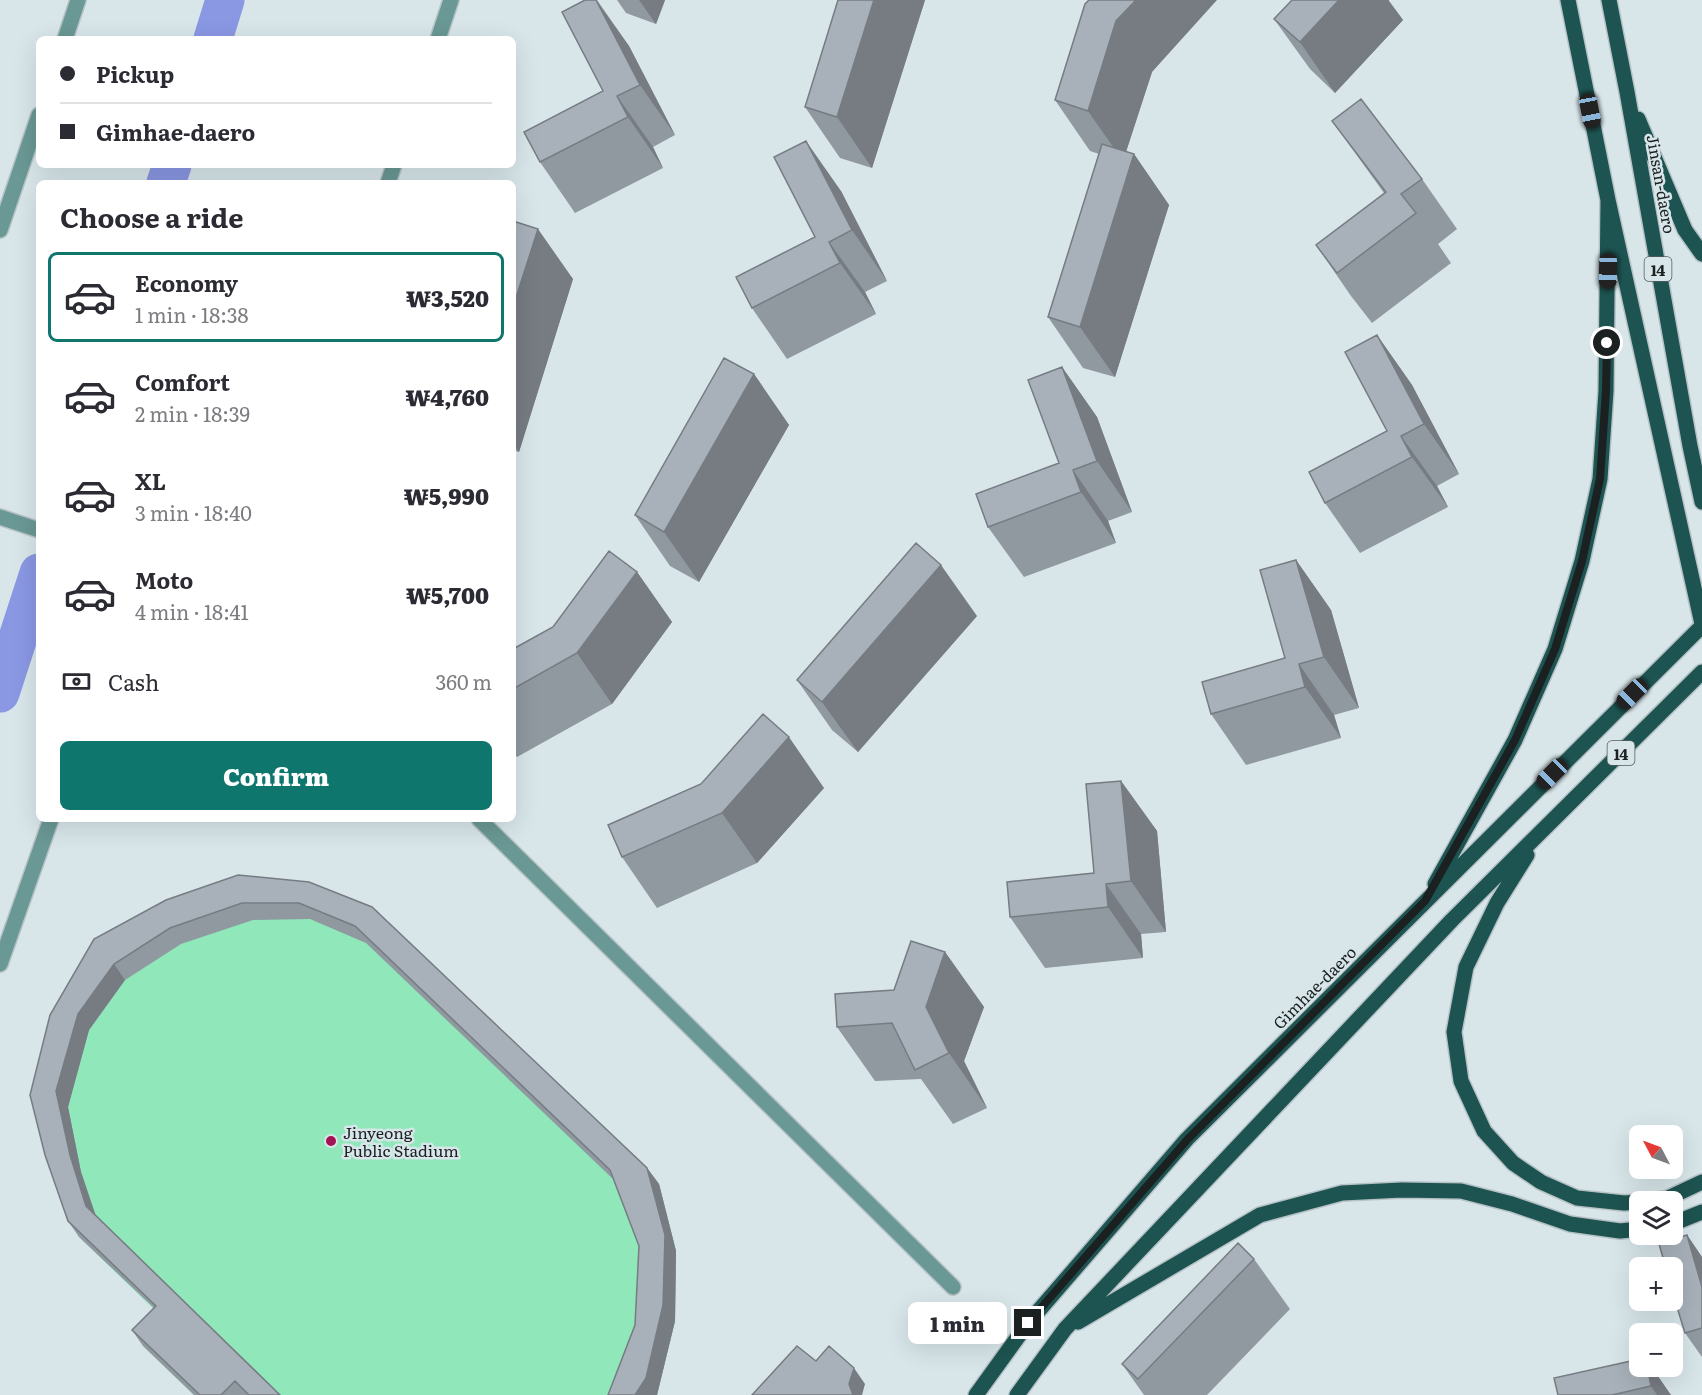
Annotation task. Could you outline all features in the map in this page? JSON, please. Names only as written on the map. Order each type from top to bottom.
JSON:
[{"type":"main road","points":[[1568,0],[1608,200],[1702,625]]},
{"type":"main road","name":"Jinsan-daero","points":[[1609,0],[1689,446],[1702,502]]},
{"type":"main road","points":[[1627,92],[1685,230],[1702,254]]},
{"type":"main road","points":[[1425,901],[1515,740],[1555,649],[1582,561],[1600,479],[1606,391],[1608,200]]},
{"type":"main road","name":"Gimhae-daero","points":[[976,1395],[1028,1323],[1187,1140],[1702,625]]},
{"type":"main road","name":"14","points":[[1540,834],[1698,677]]},
{"type":"main road","points":[[1540,834],[1497,903],[1466,967],[1454,1032],[1461,1081],[1484,1131],[1513,1163],[1541,1182],[1577,1198],[1629,1203]]},
{"type":"main road","points":[[1017,1395],[1065,1329],[1452,920],[1540,834]]},
{"type":"main road","points":[[1682,1191],[1702,1182]]},
{"type":"main road","points":[[1065,1329],[1260,1215],[1342,1193],[1402,1190],[1461,1191],[1512,1204],[1570,1224],[1620,1231],[1629,1230]]},
{"type":"main road","points":[[1683,1220],[1702,1212]]},
{"type":"street","points":[[66,36],[78,0]]},
{"type":"street","points":[[439,36],[451,0]]},
{"type":"street","points":[[0,230],[36,124]]},
{"type":"street","points":[[0,517],[36,529]]},
{"type":"street","points":[[0,964],[50,822]]},
{"type":"street","points":[[482,822],[953,1287]]},
{"type":"green space","name":"Jinyeong Public Stadium","points":[[321,898],[659,1184],[676,1251],[675,1321],[657,1395],[194,1395],[143,1346],[167,1322],[79,1237],[56,1172],[61,1031],[105,956]]},
{"type":"building","points":[[585,0],[596,0],[640,85],[617,96],[628,117],[540,162],[524,132],[603,91],[562,12]]},
{"type":"building","points":[[838,0],[874,0],[837,117],[805,107]]},
{"type":"building","points":[[1089,0],[1136,0],[1116,21],[1088,111],[1055,100],[1085,4]]},
{"type":"building","points":[[1292,0],[1339,0],[1300,42],[1274,19]]},
{"type":"building","points":[[1361,99],[1422,179],[1401,194],[1416,213],[1337,273],[1316,245],[1386,192],[1332,121]]},
{"type":"building","points":[[806,141],[852,230],[829,242],[840,263],[752,308],[736,277],[815,237],[774,157]]},
{"type":"building","points":[[1102,144],[1134,154],[1080,327],[1048,317]]},
{"type":"building","points":[[516,222],[538,229],[516,298]]},
{"type":"building","points":[[1377,335],[1424,424],[1401,436],[1412,457],[1325,503],[1309,472],[1387,431],[1345,352]]},
{"type":"building","points":[[724,358],[754,374],[664,532],[635,515]]},
{"type":"building","points":[[1062,367],[1097,461],[1073,470],[1081,492],[988,527],[976,494],[1059,463],[1028,380]]},
{"type":"building","points":[[916,543],[941,565],[822,702],[797,680]]},
{"type":"building","points":[[609,551],[637,572],[577,653],[516,687],[516,647],[553,627]]},
{"type":"building","points":[[1296,560],[1324,657],[1299,664],[1305,687],[1211,714],[1202,682],[1285,658],[1260,570]]},
{"type":"building","points":[[763,714],[789,737],[722,813],[622,857],[608,825],[701,784]]},
{"type":"building","points":[[1121,781],[1131,881],[1106,884],[1108,907],[1010,917],[1007,882],[1094,873],[1086,784]]},
{"type":"building","points":[[238,875],[309,882],[372,907],[647,1168],[665,1235],[663,1305],[646,1378],[635,1395],[608,1395],[635,1325],[639,1246],[610,1170],[355,926],[299,903],[242,903],[170,928],[114,964],[78,1014],[56,1091],[70,1155],[86,1206],[280,1395],[249,1395],[235,1381],[221,1395],[200,1395],[132,1330],[156,1306],[68,1221],[45,1155],[30,1095],[50,1015],[94,939],[166,900]]},
{"type":"building","points":[[911,941],[945,952],[926,1007],[949,1053],[915,1070],[892,1023],[837,1027],[835,994],[894,990]]},
{"type":"building","points":[[1687,1235],[1702,1287],[1702,1328],[1685,1333],[1678,1311],[1683,1311],[1683,1257],[1663,1257],[1659,1245],[1683,1245],[1683,1236]]},
{"type":"building","points":[[1238,1243],[1254,1259],[1138,1379],[1122,1364]]},
{"type":"building","points":[[797,1346],[816,1361],[829,1346],[854,1368],[849,1384],[853,1395],[752,1395]]},
{"type":"building","points":[[1629,1361],[1629,1377],[1649,1377],[1651,1386],[1612,1395],[1558,1395],[1554,1378]]},
{"type":"waterway","points":[[214,36],[225,0]]},
{"type":"waterway","points":[[167,180],[171,168]]},
{"type":"waterway","points":[[0,693],[36,582]]},
{"type":"place","name":"Jinyeong Public Stadium","points":[[331,1141]]},
{"type":"route","points":[[1028,1323],[1187,1140],[1425,901],[1515,740],[1555,649],[1582,561],[1600,479],[1607,343]]}]
